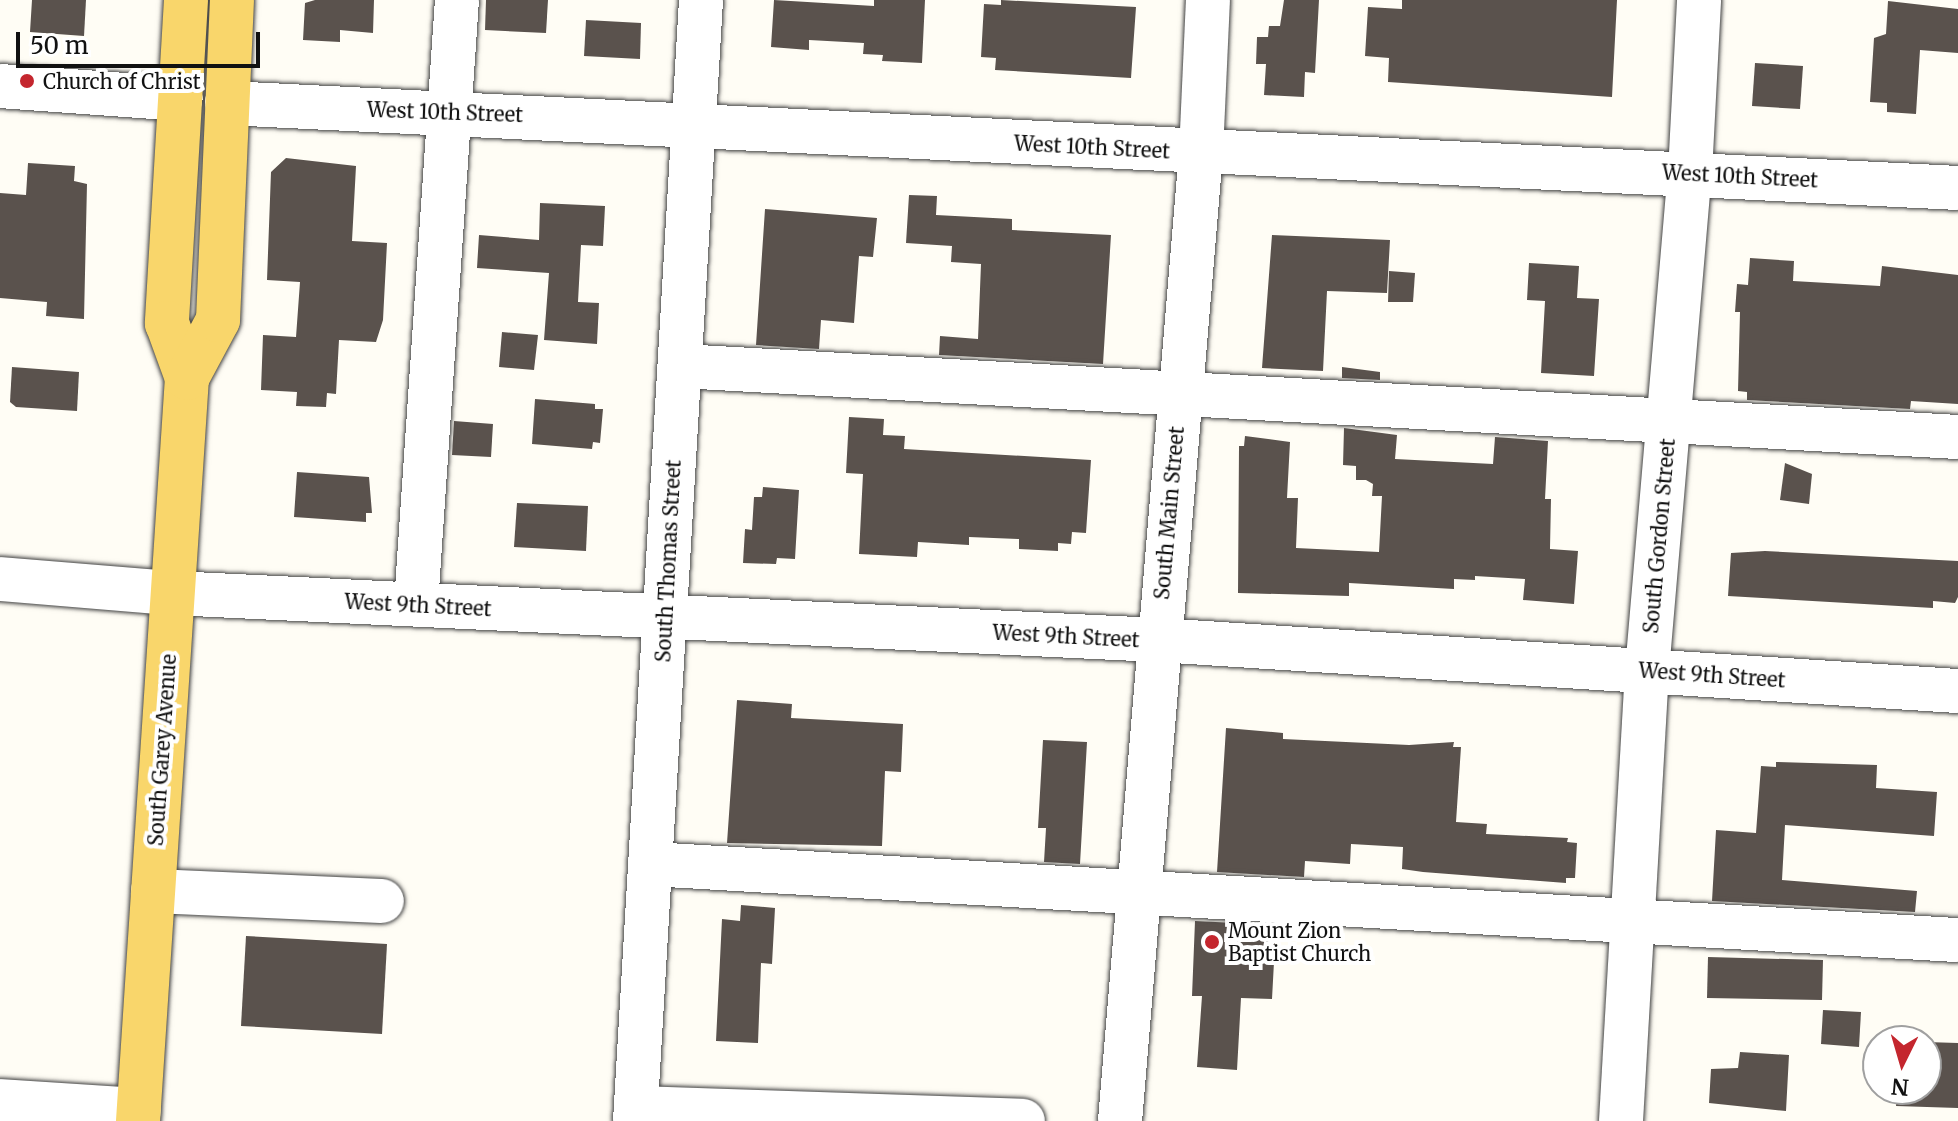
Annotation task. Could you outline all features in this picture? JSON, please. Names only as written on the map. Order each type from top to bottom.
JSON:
[{"type":"main road","name":"South Garey Avenue","points":[[138,1116],[187,378],[167,323],[186,0]]},
{"type":"main road","name":"South Garey Avenue","points":[[187,378],[218,320],[232,0]]},
{"type":"street","points":[[416,604],[457,0]]},
{"type":"street","name":"South Thomas Street","points":[[635,1114],[701,0]]},
{"type":"street","name":"South Main Street","points":[[1120,1121],[1201,153],[1208,0]]},
{"type":"street","name":"South Gordon Street","points":[[1621,1121],[1647,671],[1690,173],[1699,0]]},
{"type":"street","points":[[0,86],[181,99]]},
{"type":"street","name":"West 10th Street","points":[[227,103],[451,111],[1201,153],[1690,173],[1958,188]]},
{"type":"street","points":[[680,366],[1958,437]]},
{"type":"street","name":"West 9th Street","points":[[0,579],[172,593],[1158,640],[1958,691]]},
{"type":"street","points":[[650,864],[1958,940]]},
{"type":"street","points":[[153,891],[382,901]]},
{"type":"street","points":[[0,1101],[138,1116]]},
{"type":"street","points":[[635,1114],[1023,1121]]},
{"type":"building","points":[[32,0],[86,0],[84,36],[30,32]]},
{"type":"building","points":[[315,0],[374,0],[373,33],[340,30],[340,42],[303,40],[305,3]]},
{"type":"building","points":[[486,0],[548,0],[546,33],[485,30]]},
{"type":"building","points":[[774,0],[874,6],[874,0],[925,0],[922,63],[882,61],[883,55],[863,54],[864,43],[809,40],[809,50],[771,47]]},
{"type":"building","points":[[1001,0],[1136,7],[1131,78],[995,70],[996,58],[981,57],[984,4],[1001,5]]},
{"type":"building","points":[[1284,0],[1319,0],[1315,73],[1305,72],[1304,97],[1264,95],[1266,64],[1256,64],[1257,37],[1268,37],[1269,26],[1280,26]]},
{"type":"building","points":[[1402,0],[1617,0],[1612,97],[1388,82],[1389,58],[1365,56],[1368,7],[1402,9]]},
{"type":"building","points":[[1888,1],[1958,9],[1958,53],[1920,50],[1916,114],[1887,112],[1887,103],[1870,102],[1874,38],[1886,34]]},
{"type":"building","points":[[586,20],[641,23],[640,59],[584,56]]},
{"type":"building","points":[[1755,63],[1803,66],[1800,109],[1752,106]]},
{"type":"building","points":[[286,158],[356,166],[352,241],[387,243],[383,320],[376,342],[339,340],[336,394],[327,393],[326,407],[296,406],[297,392],[261,390],[263,335],[296,337],[300,282],[267,280],[271,172]]},
{"type":"building","points":[[28,163],[75,166],[74,181],[87,184],[84,319],[46,316],[47,302],[0,298],[0,193],[26,195]]},
{"type":"building","points":[[909,195],[937,196],[936,215],[1012,219],[1012,230],[1111,235],[1103,364],[939,355],[940,336],[978,339],[981,264],[951,262],[952,246],[906,243]]},
{"type":"building","points":[[540,203],[605,206],[603,246],[581,245],[578,302],[599,303],[597,344],[544,340],[549,273],[477,268],[479,235],[539,240]]},
{"type":"building","points":[[765,209],[877,218],[873,257],[859,256],[854,323],[821,320],[819,349],[756,345]]},
{"type":"building","points":[[1272,235],[1390,240],[1387,293],[1327,291],[1323,371],[1262,368]]},
{"type":"building","points":[[1750,258],[1794,261],[1793,281],[1880,286],[1882,266],[1958,275],[1958,404],[1911,401],[1910,409],[1747,400],[1747,392],[1738,391],[1740,312],[1735,312],[1737,284],[1748,285]]},
{"type":"building","points":[[1529,263],[1579,266],[1577,298],[1599,299],[1594,376],[1541,373],[1545,301],[1527,300]]},
{"type":"building","points":[[1389,271],[1415,273],[1413,302],[1388,302]]},
{"type":"building","points":[[502,332],[538,335],[534,370],[499,367]]},
{"type":"building","points":[[12,367],[79,372],[77,411],[16,407],[10,402]]},
{"type":"building","points":[[1342,367],[1380,372],[1380,380],[1342,378]]},
{"type":"building","points":[[535,399],[595,404],[595,409],[603,409],[600,443],[593,442],[592,449],[532,444]]},
{"type":"building","points":[[849,417],[884,419],[883,435],[905,436],[904,449],[1091,460],[1086,533],[1072,532],[1071,544],[1058,543],[1058,551],[1019,549],[1019,539],[969,537],[969,545],[918,542],[917,557],[859,554],[863,474],[846,473]]},
{"type":"building","points":[[454,421],[493,424],[491,457],[452,455]]},
{"type":"building","points":[[1344,428],[1397,435],[1395,459],[1493,464],[1495,437],[1548,441],[1545,499],[1551,499],[1550,549],[1578,551],[1574,604],[1523,600],[1525,579],[1475,576],[1475,580],[1454,579],[1454,589],[1349,583],[1349,596],[1238,593],[1239,446],[1244,446],[1245,436],[1290,442],[1287,498],[1298,498],[1296,548],[1379,552],[1382,496],[1372,496],[1373,484],[1356,480],[1356,466],[1343,465]]},
{"type":"building","points":[[1785,463],[1812,474],[1809,504],[1780,500]]},
{"type":"building","points":[[297,472],[369,477],[372,513],[366,513],[366,522],[294,517]]},
{"type":"building","points":[[763,487],[799,490],[795,559],[777,558],[776,564],[743,563],[745,529],[752,530],[754,497],[762,497]]},
{"type":"building","points":[[517,503],[588,506],[586,551],[514,547]]},
{"type":"building","points":[[1765,551],[1958,561],[1958,597],[1955,603],[1933,601],[1933,608],[1728,596],[1731,553]]},
{"type":"building","points":[[737,700],[792,704],[791,718],[903,724],[901,772],[885,771],[882,846],[727,843]]},
{"type":"building","points":[[1226,728],[1283,733],[1283,739],[1409,745],[1454,742],[1453,747],[1461,747],[1456,822],[1487,824],[1486,834],[1568,838],[1567,842],[1577,843],[1575,878],[1566,878],[1566,883],[1402,869],[1403,847],[1351,844],[1350,864],[1305,861],[1304,877],[1217,872]]},
{"type":"building","points":[[1043,740],[1087,742],[1080,864],[1044,862],[1046,828],[1038,828]]},
{"type":"building","points":[[1776,762],[1877,765],[1876,788],[1937,792],[1934,836],[1785,825],[1782,880],[1917,891],[1915,912],[1712,901],[1716,830],[1756,833],[1761,766],[1776,767]]},
{"type":"building","points":[[741,905],[775,908],[772,964],[761,963],[758,1043],[716,1041],[722,919],[740,921]]},
{"type":"building","points":[[1195,921],[1276,925],[1272,999],[1241,998],[1237,1070],[1197,1067],[1202,996],[1192,996]]},
{"type":"building","points":[[246,936],[387,944],[382,1034],[241,1026]]},
{"type":"building","points":[[1708,957],[1823,960],[1822,1000],[1707,998]]},
{"type":"building","points":[[1823,1010],[1861,1012],[1859,1047],[1821,1044]]},
{"type":"building","points":[[1942,1042],[1958,1043],[1958,1108],[1896,1106],[1942,1105]]},
{"type":"building","points":[[1740,1052],[1789,1055],[1786,1111],[1709,1103],[1711,1069],[1738,1068]]},
{"type":"place","name":"Church of Christ","points":[[27,81]]},
{"type":"place","name":"Mount Zion Baptist Church","points":[[1212,942]]}]
